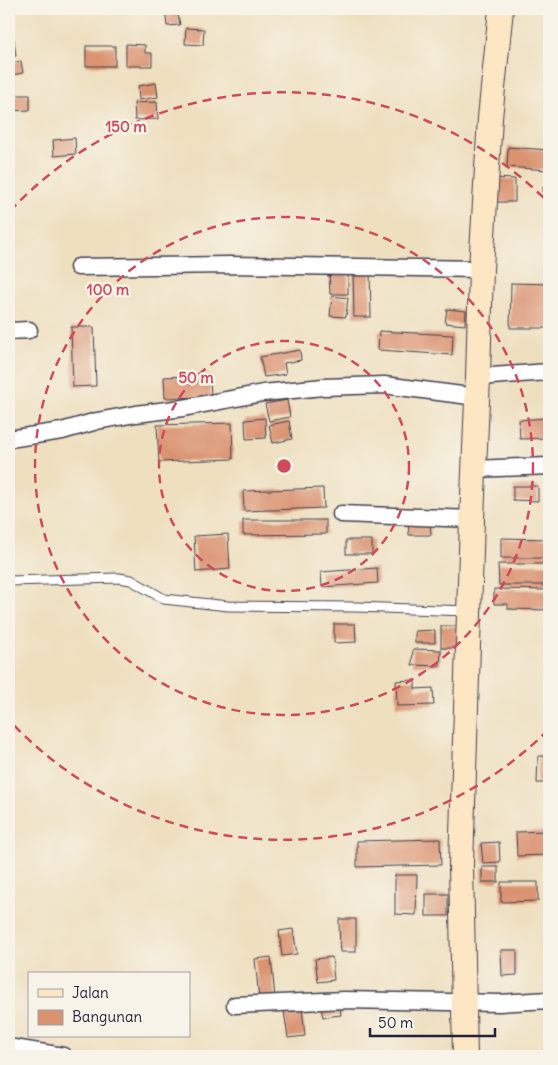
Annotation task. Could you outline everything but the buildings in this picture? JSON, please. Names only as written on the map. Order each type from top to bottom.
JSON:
[{"type":"street","points":[[465,1056],[461,866],[472,519],[481,269],[490,118],[501,9]]},
{"type":"street","points":[[78,268],[230,265],[481,269]]},
{"type":"street","points":[[9,331],[29,330]]},
{"type":"street","points":[[9,439],[62,431],[98,421],[136,414],[183,408],[263,393],[323,387],[384,385],[478,387],[549,372]]},
{"type":"street","points":[[474,469],[549,466]]},
{"type":"street","points":[[341,514],[472,519]]},
{"type":"street","points":[[234,1004],[344,1000],[499,1003],[549,1000]]},
{"type":"street","points":[[14,1048],[63,1056]]},
{"type":"lane","points":[[9,581],[119,578],[131,580],[164,599],[228,606],[356,607],[469,611]]}]
